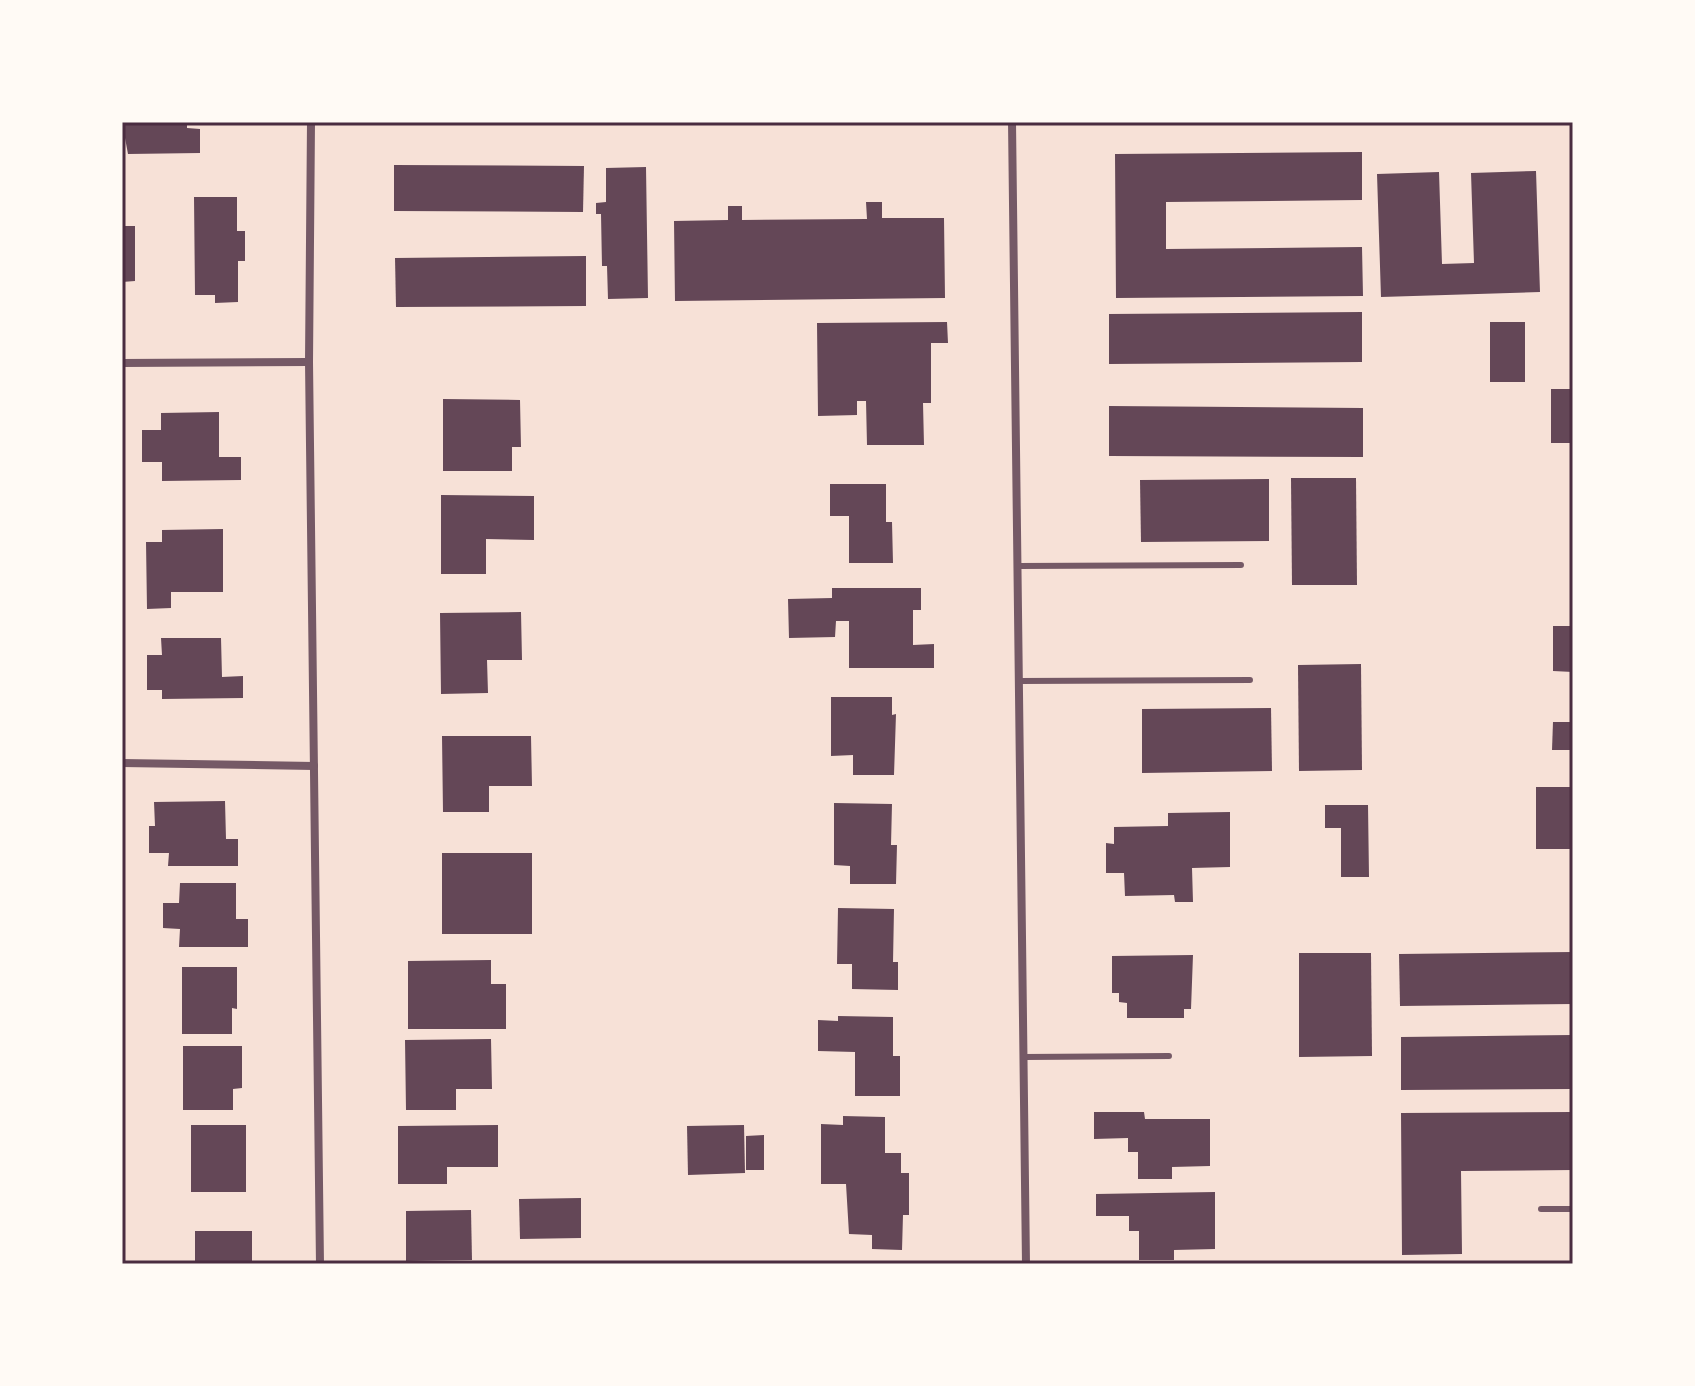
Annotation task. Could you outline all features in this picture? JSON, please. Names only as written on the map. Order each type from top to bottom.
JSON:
[{"type":"street","points":[[311,122],[309,362],[320,1264]]},
{"type":"street","points":[[1012,122],[1026,1264]]},
{"type":"street","points":[[122,363],[309,362]]},
{"type":"street","points":[[122,763],[314,766]]},
{"type":"lane","points":[[1018,566],[1241,565]]},
{"type":"lane","points":[[1019,681],[1250,680]]},
{"type":"lane","points":[[1024,1057],[1169,1056]]},
{"type":"lane","points":[[1541,1209],[1573,1209]]},
{"type":"building","points":[[122,122],[187,122],[187,128],[200,129],[200,153],[128,154]]},
{"type":"building","points":[[1362,152],[1362,200],[1166,202],[1166,249],[1362,247],[1363,296],[1116,298],[1115,154]]},
{"type":"building","points":[[394,165],[584,166],[583,212],[394,211]]},
{"type":"building","points":[[646,167],[648,298],[608,299],[607,266],[602,266],[601,214],[596,214],[596,203],[606,202],[606,168]]},
{"type":"building","points":[[1536,171],[1540,292],[1381,297],[1377,174],[1439,172],[1442,264],[1474,263],[1471,173]]},
{"type":"building","points":[[194,197],[237,197],[237,231],[245,231],[245,261],[238,261],[238,302],[215,303],[215,295],[195,295]]},
{"type":"building","points":[[866,202],[882,202],[882,218],[944,218],[945,298],[675,301],[674,221],[728,220],[728,206],[742,206],[742,220],[867,219]]},
{"type":"building","points":[[122,226],[135,226],[135,281],[122,282]]},
{"type":"building","points":[[586,256],[586,306],[396,307],[395,258]]},
{"type":"building","points":[[1362,312],[1362,362],[1109,364],[1109,314]]},
{"type":"building","points":[[947,322],[948,343],[931,343],[931,403],[923,403],[924,445],[867,445],[866,401],[857,401],[857,415],[818,416],[817,323]]},
{"type":"building","points":[[1490,322],[1525,322],[1525,382],[1490,382]]},
{"type":"building","points":[[1551,389],[1573,389],[1573,443],[1551,443]]},
{"type":"building","points":[[443,399],[520,400],[521,447],[512,447],[512,471],[443,471]]},
{"type":"building","points":[[1109,406],[1363,408],[1363,457],[1109,456]]},
{"type":"building","points":[[219,412],[219,457],[241,457],[241,480],[162,481],[162,462],[142,462],[142,430],[161,430],[161,413]]},
{"type":"building","points":[[1291,478],[1356,478],[1357,585],[1292,585]]},
{"type":"building","points":[[1269,479],[1269,541],[1141,542],[1140,480]]},
{"type":"building","points":[[830,484],[886,484],[886,522],[892,522],[893,563],[849,563],[849,516],[830,516]]},
{"type":"building","points":[[441,495],[534,496],[534,540],[486,539],[486,574],[441,574]]},
{"type":"building","points":[[223,529],[223,592],[171,592],[171,608],[147,609],[146,542],[162,542],[162,530]]},
{"type":"building","points":[[832,588],[921,588],[921,610],[913,610],[913,645],[934,644],[934,668],[849,668],[849,621],[836,621],[835,637],[789,638],[788,599],[832,598]]},
{"type":"building","points":[[521,612],[522,660],[487,660],[488,693],[441,694],[440,613]]},
{"type":"building","points":[[1553,626],[1573,626],[1573,672],[1553,671]]},
{"type":"building","points":[[161,638],[221,638],[222,677],[243,676],[243,698],[162,699],[162,690],[147,690],[147,655],[162,655]]},
{"type":"building","points":[[1361,664],[1362,770],[1299,771],[1298,665]]},
{"type":"building","points":[[831,697],[892,697],[892,715],[896,714],[894,775],[853,775],[853,755],[831,756]]},
{"type":"building","points":[[1271,708],[1272,771],[1142,773],[1142,709]]},
{"type":"building","points":[[1553,722],[1573,722],[1573,750],[1552,750]]},
{"type":"building","points":[[442,736],[531,736],[532,786],[489,786],[489,812],[443,812]]},
{"type":"building","points":[[1536,787],[1573,787],[1573,849],[1536,849]]},
{"type":"building","points":[[225,801],[226,839],[238,839],[238,866],[168,866],[169,853],[149,853],[149,826],[155,826],[154,802]]},
{"type":"building","points":[[834,803],[892,804],[891,845],[897,845],[896,884],[850,884],[850,866],[834,865]]},
{"type":"building","points":[[1325,805],[1368,805],[1369,877],[1341,877],[1341,828],[1325,828]]},
{"type":"building","points":[[1230,812],[1230,867],[1192,868],[1193,902],[1175,902],[1174,895],[1125,896],[1124,873],[1106,873],[1106,843],[1114,844],[1114,827],[1168,826],[1168,813]]},
{"type":"building","points":[[442,853],[532,853],[532,934],[442,934]]},
{"type":"building","points":[[180,883],[236,883],[236,919],[248,919],[248,947],[179,947],[180,929],[163,928],[163,903],[179,903]]},
{"type":"building","points":[[838,908],[894,909],[893,962],[898,962],[898,990],[852,989],[852,964],[837,964]]},
{"type":"building","points":[[1573,952],[1573,1004],[1400,1006],[1399,954]]},
{"type":"building","points":[[1299,953],[1371,953],[1372,1056],[1299,1057]]},
{"type":"building","points":[[1193,955],[1191,1009],[1184,1009],[1184,1018],[1127,1018],[1127,1003],[1119,1002],[1119,993],[1112,993],[1112,956]]},
{"type":"building","points":[[491,960],[491,984],[506,984],[506,1029],[408,1029],[408,961]]},
{"type":"building","points":[[182,967],[237,967],[237,1009],[232,1008],[232,1034],[182,1034]]},
{"type":"building","points":[[838,1016],[893,1017],[893,1056],[900,1056],[900,1096],[855,1096],[855,1052],[818,1051],[818,1020],[838,1021]]},
{"type":"building","points":[[1573,1035],[1573,1089],[1401,1090],[1401,1037]]},
{"type":"building","points":[[491,1039],[492,1089],[456,1089],[456,1110],[406,1110],[405,1040]]},
{"type":"building","points":[[183,1046],[242,1046],[242,1088],[233,1089],[233,1110],[183,1110]]},
{"type":"building","points":[[1094,1112],[1144,1112],[1145,1119],[1210,1119],[1210,1166],[1172,1167],[1172,1179],[1138,1179],[1138,1152],[1128,1152],[1128,1138],[1094,1139]]},
{"type":"building","points":[[1573,1112],[1573,1170],[1461,1171],[1462,1254],[1402,1255],[1401,1113]]},
{"type":"building","points":[[843,1116],[885,1117],[885,1153],[901,1153],[901,1173],[909,1173],[909,1215],[903,1215],[902,1250],[872,1249],[872,1235],[849,1234],[846,1184],[821,1184],[821,1124],[843,1125]]},
{"type":"building","points":[[191,1125],[246,1125],[246,1192],[191,1192]]},
{"type":"building","points":[[498,1125],[498,1167],[447,1167],[447,1184],[398,1184],[398,1126]]},
{"type":"building","points":[[744,1125],[745,1173],[688,1175],[687,1126]]},
{"type":"building","points":[[764,1135],[764,1170],[746,1170],[746,1136]]},
{"type":"building","points":[[1215,1192],[1215,1249],[1174,1250],[1174,1260],[1139,1260],[1139,1231],[1129,1231],[1129,1216],[1096,1216],[1096,1194]]},
{"type":"building","points":[[581,1198],[581,1238],[520,1239],[519,1199]]},
{"type":"building","points":[[471,1210],[472,1260],[406,1261],[406,1211]]},
{"type":"building","points":[[195,1231],[252,1231],[252,1264],[195,1264]]}]
